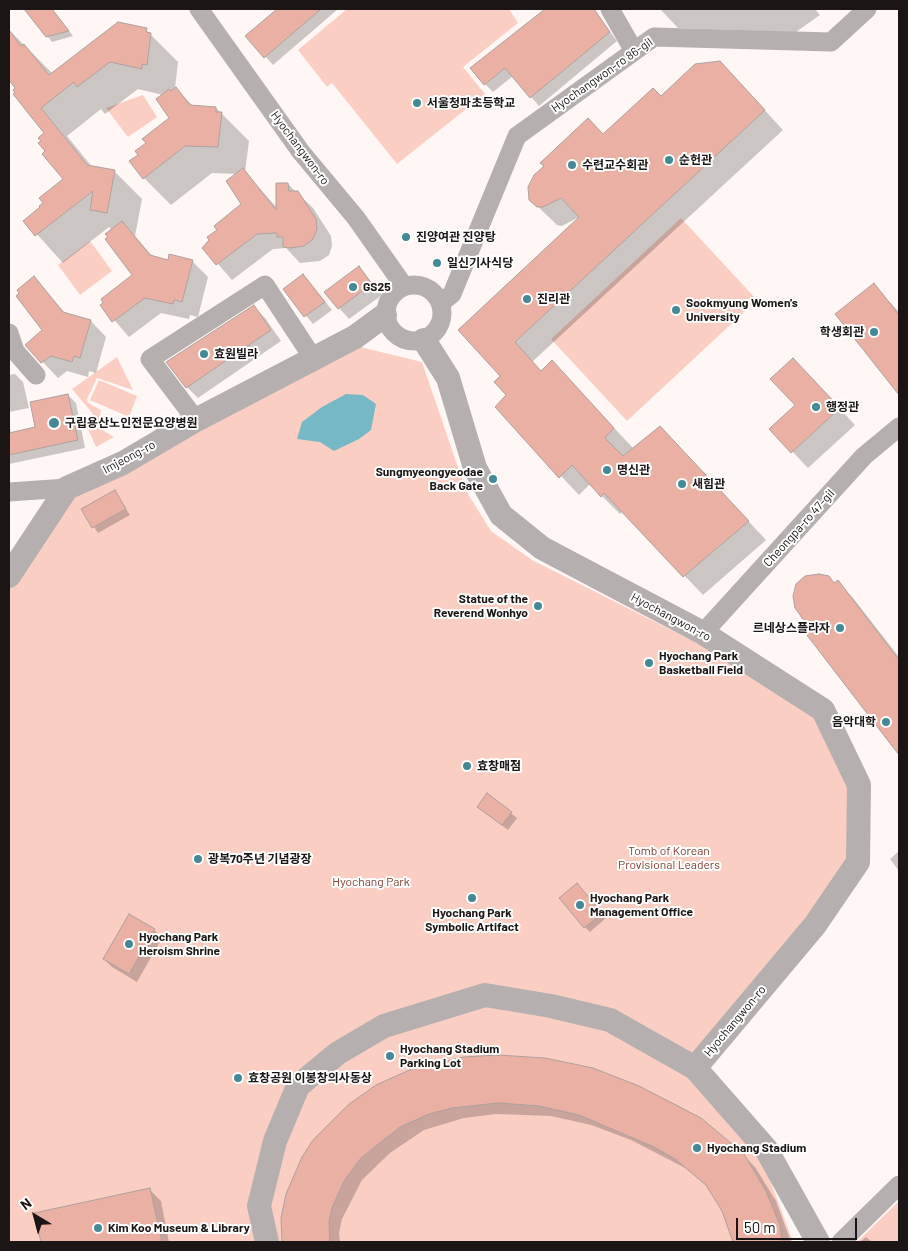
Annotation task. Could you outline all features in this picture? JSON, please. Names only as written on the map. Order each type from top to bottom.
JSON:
[{"type":"street","name":"Hyochangwon-ro","points":[[199,9],[301,152],[356,218],[404,286]]},
{"type":"street","points":[[610,9],[634,51]]},
{"type":"street","name":"Hyochangwon-ro 86-gil","points":[[441,303],[452,294],[517,136],[654,37],[831,42],[867,9]]},
{"type":"street","points":[[196,420],[150,359],[265,285],[312,358]]},
{"type":"street","points":[[422,285],[436,295],[441,303],[442,312],[438,328],[424,340],[406,340],[398,337],[392,331],[385,314],[390,297],[404,286],[422,285]]},
{"type":"street","name":"Imjeong-ro","points":[[67,488],[123,462],[196,420],[355,337],[385,314]]},
{"type":"street","points":[[9,333],[15,350],[36,375]]},
{"type":"street","name":"Hyochangwon-ro","points":[[424,340],[448,378],[475,468],[501,515],[542,548],[703,633],[823,710],[859,785],[858,862],[814,925],[695,1068]]},
{"type":"street","name":"Cheongpa-ro 47-gil","points":[[703,633],[864,456],[899,427]]},
{"type":"street","points":[[9,492],[67,488]]},
{"type":"street","points":[[9,576],[67,488]]},
{"type":"street","name":"Hyochangwon-ro","points":[[267,1242],[259,1206],[275,1141],[298,1086],[338,1053],[384,1026],[485,995],[551,1006],[610,1020],[695,1068],[766,1149],[818,1242]]},
{"type":"street","points":[[842,1242],[899,1185]]},
{"type":"green space","points":[[347,9],[509,9],[518,23],[463,67],[485,94],[397,164],[332,83],[327,87],[298,50]]},
{"type":"green space","points":[[143,95],[157,117],[128,137],[106,108]]},
{"type":"green space","points":[[681,218],[757,300],[627,421],[551,339]]},
{"type":"green space","points":[[90,241],[112,271],[80,295],[58,265]]},
{"type":"green space","name":"Hyochang Park","points":[[356,346],[422,362],[466,491],[491,531],[532,560],[703,646],[817,715],[852,788],[851,859],[688,1070],[760,1153],[793,1242],[9,1242],[9,589],[65,502],[154,446]]},
{"type":"green space","points":[[117,357],[133,390],[97,378],[87,399],[88,403],[101,410],[99,420],[101,429],[114,437],[96,447],[85,422],[93,414],[72,389]]},
{"type":"green space","points":[[99,380],[137,396],[129,417],[90,400]]},
{"type":"green space","points":[[899,1201],[899,1242],[857,1242]]},
{"type":"water","points":[[346,394],[363,395],[376,404],[371,430],[359,439],[334,451],[320,442],[297,439],[302,422],[322,407]]},
{"type":"building","points":[[24,9],[52,9],[69,31],[46,37]]},
{"type":"building","points":[[277,9],[321,9],[264,58],[245,36]]},
{"type":"building","points":[[545,9],[594,9],[610,32],[530,98],[505,68],[484,85],[470,68]]},
{"type":"building","points":[[118,22],[147,28],[146,32],[151,33],[147,65],[142,64],[142,69],[110,62],[77,87],[74,82],[41,108],[87,165],[115,170],[107,213],[90,210],[93,191],[35,236],[23,221],[43,203],[39,198],[63,179],[42,154],[45,151],[38,143],[41,141],[38,138],[44,133],[13,94],[15,93],[13,90],[15,88],[9,80],[9,30],[21,46],[24,44],[49,75]]},
{"type":"building","points":[[720,61],[765,110],[515,342],[541,371],[552,360],[614,428],[605,438],[623,456],[660,426],[749,521],[683,577],[604,493],[601,497],[572,465],[559,478],[495,407],[506,395],[494,382],[500,376],[458,330],[579,217],[561,198],[543,207],[537,207],[529,200],[528,187],[534,175],[544,166],[540,163],[588,118],[603,134],[653,88],[661,96],[695,64]]},
{"type":"building","points":[[176,87],[190,105],[216,107],[216,112],[222,112],[218,147],[185,146],[143,179],[129,161],[138,155],[135,151],[146,143],[142,139],[169,118],[156,99],[169,89],[171,91]]},
{"type":"building","points":[[243,168],[276,210],[276,183],[288,183],[289,191],[298,191],[316,219],[317,229],[313,239],[304,246],[291,248],[283,247],[283,237],[277,237],[277,233],[257,234],[216,265],[202,248],[209,240],[207,237],[217,230],[214,226],[241,204],[226,181]]},
{"type":"building","points":[[122,221],[150,255],[168,260],[169,254],[193,260],[182,302],[174,300],[173,304],[145,298],[112,322],[100,305],[103,303],[101,299],[132,275],[105,239],[108,237],[105,234]]},
{"type":"building","points":[[359,266],[372,284],[338,309],[324,292]]},
{"type":"building","points":[[303,274],[325,302],[304,317],[283,289]]},
{"type":"building","points":[[34,276],[63,312],[91,320],[80,358],[74,356],[72,362],[51,356],[41,363],[25,345],[42,330],[16,296],[19,293],[17,290]]},
{"type":"building","name":"학생회관","points":[[874,283],[899,315],[899,395],[835,314]]},
{"type":"building","name":"효원빌라","points":[[254,305],[271,330],[186,388],[166,362]]},
{"type":"building","name":"행정관","points":[[793,358],[840,408],[791,453],[769,429],[795,405],[770,379]]},
{"type":"building","name":"구립용산노인전문요양병원","points":[[68,394],[78,440],[9,455],[9,433],[35,427],[30,402]]},
{"type":"building","points":[[115,490],[126,509],[92,528],[81,509]]},
{"type":"building","name":"르네상스플라자","points":[[819,574],[829,576],[834,583],[838,580],[899,660],[899,755],[803,630],[808,626],[795,608],[793,596],[796,584],[805,576]]},
{"type":"building","points":[[487,793],[512,812],[502,825],[477,807]]},
{"type":"building","name":"Hyochang Park Management Office","points":[[577,883],[602,913],[584,928],[559,898]]},
{"type":"building","name":"Hyochang Park Heroism Shrine","points":[[129,914],[155,929],[129,974],[103,959]]},
{"type":"building","name":"Hyochang Stadium","points":[[498,1055],[545,1058],[593,1068],[639,1086],[701,1118],[744,1154],[765,1189],[780,1225],[782,1242],[733,1242],[722,1211],[706,1185],[675,1159],[654,1147],[579,1115],[539,1106],[498,1103],[452,1108],[429,1114],[400,1127],[361,1158],[344,1181],[332,1208],[329,1222],[330,1242],[282,1242],[281,1218],[286,1194],[302,1157],[313,1140],[348,1105],[376,1085],[414,1068],[464,1057]]},
{"type":"building","name":"Kim Koo Museum & Library","points":[[150,1188],[162,1242],[41,1242],[34,1213]]},
{"type":"place","name":"서울청파초등학교","points":[[417,103]]},
{"type":"place","name":"순헌관","points":[[669,160]]},
{"type":"place","name":"수련교수회관","points":[[572,165]]},
{"type":"place","name":"진양여관 진양탕","points":[[406,237]]},
{"type":"place","name":"일신기사식당","points":[[437,263]]},
{"type":"place","name":"GS25","points":[[353,287]]},
{"type":"place","name":"진리관","points":[[527,299]]},
{"type":"place","name":"Sookmyung Women's University","points":[[676,310]]},
{"type":"place","name":"학생회관","points":[[874,332]]},
{"type":"place","name":"효원빌라","points":[[204,354]]},
{"type":"place","name":"행정관","points":[[816,407]]},
{"type":"place","name":"구립용산노인전문요양병원","points":[[54,423]]},
{"type":"place","name":"명신관","points":[[607,470]]},
{"type":"place","name":"Sungmyeongyeodae Back Gate","points":[[493,479]]},
{"type":"place","name":"새힘관","points":[[682,484]]},
{"type":"place","name":"Statue of the Reverend Wonhyo","points":[[538,606]]},
{"type":"place","name":"르네상스플라자","points":[[840,628]]},
{"type":"place","name":"Hyochang Park Basketball Field","points":[[649,663]]},
{"type":"place","name":"음악대학","points":[[886,722]]},
{"type":"place","name":"효창매점","points":[[467,766]]},
{"type":"place","name":"광복70주년 기념광장","points":[[198,859]]},
{"type":"place","name":"Hyochang Park Symbolic Artifact","points":[[472,898]]},
{"type":"place","name":"Hyochang Park Management Office","points":[[580,905]]},
{"type":"place","name":"Hyochang Park Heroism Shrine","points":[[129,944]]},
{"type":"place","name":"Hyochang Stadium Parking Lot","points":[[390,1056]]},
{"type":"place","name":"효창공원 이봉창의사동상","points":[[238,1078]]},
{"type":"place","name":"Hyochang Stadium","points":[[697,1148]]},
{"type":"place","name":"Kim Koo Museum & Library","points":[[98,1228]]},
{"type":"park label","name":"Tomb of Korean Provisional Leaders","points":[[669,858]]}]
